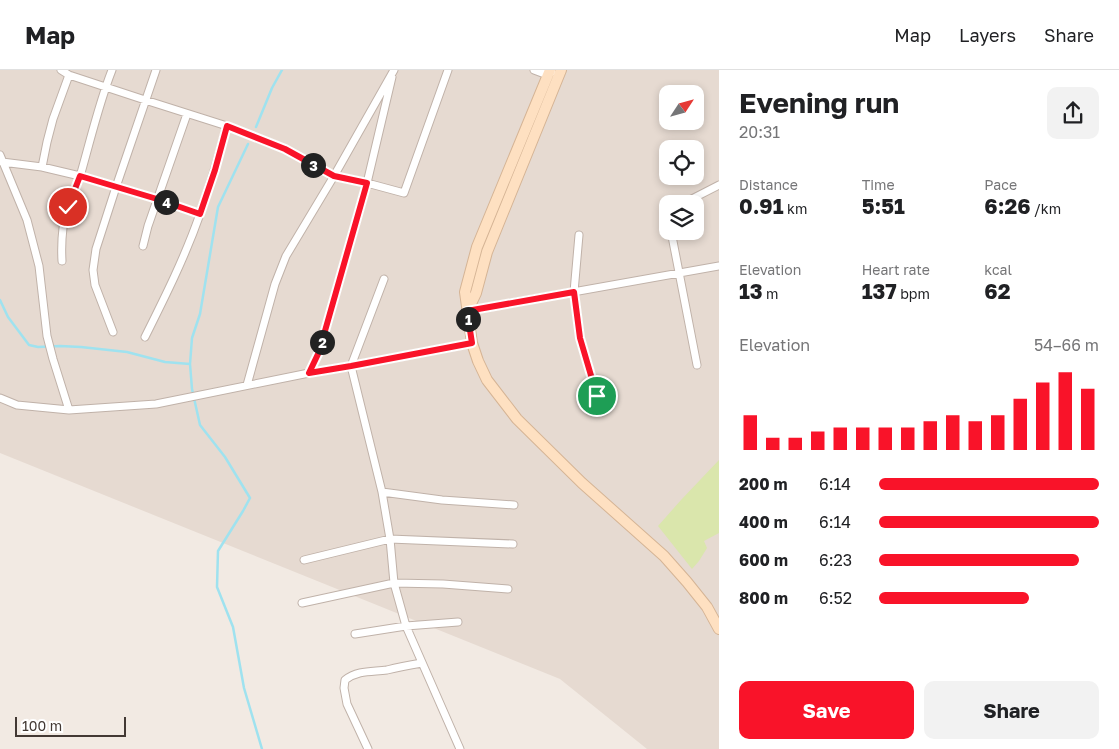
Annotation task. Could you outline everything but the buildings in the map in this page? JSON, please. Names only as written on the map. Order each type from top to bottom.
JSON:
[{"type":"main road","points":[[510,179],[561,70]]},
{"type":"main road","points":[[550,71],[510,179],[486,252],[476,293],[467,311],[472,343],[487,380],[517,419],[582,483],[664,556],[707,607],[719,629]]},
{"type":"street","points":[[61,70],[69,75],[227,126],[285,149],[334,176],[404,193],[448,70]]},
{"type":"street","points":[[62,261],[63,225],[80,176],[105,87],[112,70]]},
{"type":"street","points":[[113,332],[95,285],[92,270],[96,249],[156,70]]},
{"type":"street","points":[[248,385],[275,284],[286,256],[394,70]]},
{"type":"street","points":[[309,373],[319,352],[367,183],[394,70]]},
{"type":"street","points":[[534,70],[542,73],[561,70]]},
{"type":"street","points":[[42,167],[53,118],[69,75]]},
{"type":"street","points":[[143,246],[157,199],[187,114]]},
{"type":"street","points":[[145,337],[176,272],[200,214],[227,126]]},
{"type":"street","points":[[1,159],[80,176],[200,214]]},
{"type":"street","points":[[1,159],[27,220],[40,266],[47,336],[69,410]]},
{"type":"street","points":[[700,195],[719,185]]},
{"type":"street","points":[[579,236],[574,292],[580,338],[597,396]]},
{"type":"street","points":[[673,240],[697,365]]},
{"type":"street","points":[[467,311],[719,266]]},
{"type":"street","points":[[384,279],[351,366],[382,492],[390,539],[394,583],[406,626],[460,749]]},
{"type":"street","points":[[0,398],[17,405],[69,410],[156,404],[472,343]]},
{"type":"street","points":[[382,492],[442,500],[514,505]]},
{"type":"street","points":[[304,560],[390,539],[512,544]]},
{"type":"street","points":[[302,603],[394,583],[443,584],[508,589]]},
{"type":"street","points":[[355,634],[406,626],[458,622]]},
{"type":"street","points":[[368,749],[347,704],[344,688],[345,680],[357,673],[422,663]]},
{"type":"shaded area","points":[[0,70],[719,70],[719,749],[647,749],[560,679],[0,453]]},
{"type":"green space","points":[[719,460],[719,533],[704,541],[707,548],[692,569],[658,526]]},
{"type":"waterway","points":[[256,127],[272,88],[282,70]]},
{"type":"waterway","points":[[248,144],[218,207],[200,314],[192,338],[190,364],[192,389],[200,425],[225,457],[250,498],[218,551],[217,587],[233,627],[244,688],[262,749]]},
{"type":"waterway","points":[[0,300],[8,317],[29,345],[38,347],[81,347],[127,352],[165,362],[190,364]]},
{"type":"route","points":[[68,207],[80,176],[200,214],[227,126],[285,149],[334,176],[367,183],[319,352],[309,373],[472,343],[467,311],[574,292],[580,338],[597,396]]}]
